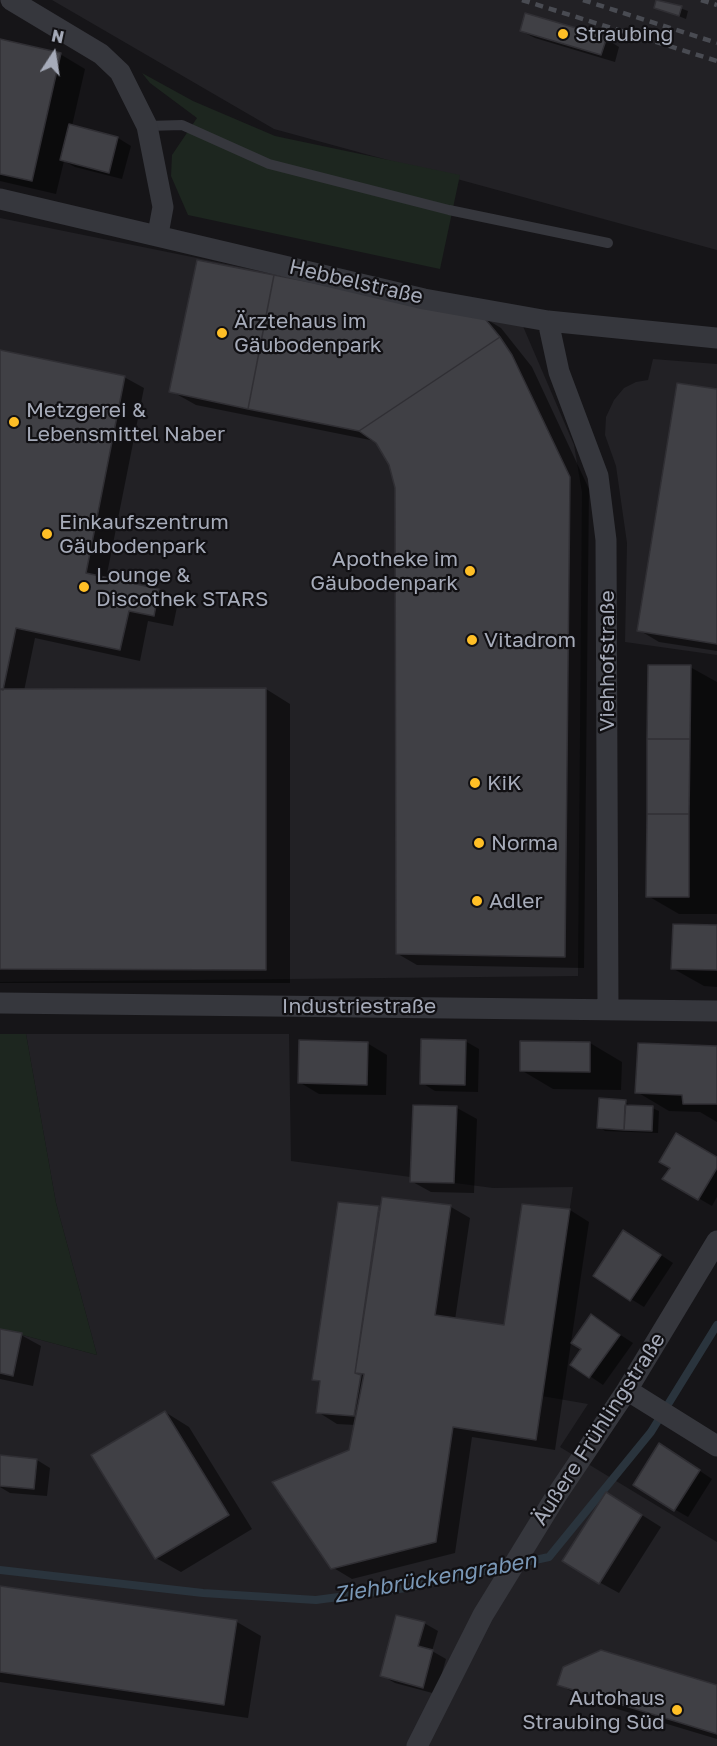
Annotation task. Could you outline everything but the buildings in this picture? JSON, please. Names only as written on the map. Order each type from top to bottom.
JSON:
[{"type":"street","points":[[11,0],[107,60],[120,72],[147,126],[163,207],[158,234]]},
{"type":"street","name":"Hebbelstraße","points":[[0,198],[424,299],[548,321],[717,338]]},
{"type":"street","name":"Viehhofstraße","points":[[548,321],[559,372],[598,476],[606,540],[608,1009]]},
{"type":"street","name":"Industriestraße","points":[[0,1004],[717,1011]]},
{"type":"street","name":"Äußere Frühlingstraße","points":[[417,1746],[450,1676],[524,1546],[627,1389],[717,1241]]},
{"type":"street","points":[[627,1389],[663,1414],[717,1446]]},
{"type":"lane","points":[[147,126],[182,125],[269,164],[449,210],[608,243]]},
{"type":"shaded area","points":[[52,0],[717,0],[717,250],[274,129]]},
{"type":"shaded area","points":[[142,73],[193,101],[275,136],[460,175],[440,269],[188,215],[171,176],[172,155],[197,118],[150,83]]},
{"type":"shaded area","points":[[0,218],[522,324],[574,445],[582,492],[578,976],[0,982]]},
{"type":"shaded area","points":[[653,359],[717,364],[717,655],[625,642],[627,543],[616,466],[605,435],[606,417],[614,400],[624,388],[636,382],[648,380]]},
{"type":"shaded area","points":[[0,1034],[26,1034],[56,1203],[97,1355],[0,1329]]},
{"type":"shaded area","points":[[26,1034],[289,1034],[291,1161],[493,1188],[573,1187],[542,1396],[588,1404],[560,1447],[717,1542],[717,1746],[0,1746],[0,1329],[97,1355],[56,1203]]},
{"type":"waterway","name":"Ziehbrückengraben","points":[[0,1570],[203,1593],[316,1600],[406,1588],[549,1557],[651,1432],[717,1325]]},
{"type":"railway","points":[[522,0],[717,61]]},
{"type":"railway","points":[[583,0],[717,43]]},
{"type":"railway","points":[[701,0],[717,5]]},
{"type":"place","name":"Straubing","points":[[563,34]]},
{"type":"place","name":"Ärztehaus im Gäubodenpark","points":[[222,333]]},
{"type":"place","name":"Metzgerei & Lebensmittel Naber","points":[[14,422]]},
{"type":"place","name":"Einkaufszentrum Gäubodenpark","points":[[47,534]]},
{"type":"place","name":"Apotheke im Gäubodenpark","points":[[470,571]]},
{"type":"place","name":"Lounge & Discothek STARS","points":[[84,587]]},
{"type":"place","name":"Vitadrom","points":[[472,640]]},
{"type":"place","name":"KiK","points":[[475,783]]},
{"type":"place","name":"Norma","points":[[479,843]]},
{"type":"place","name":"Adler","points":[[477,901]]},
{"type":"place","name":"Autohaus Straubing Süd","points":[[677,1710]]}]
